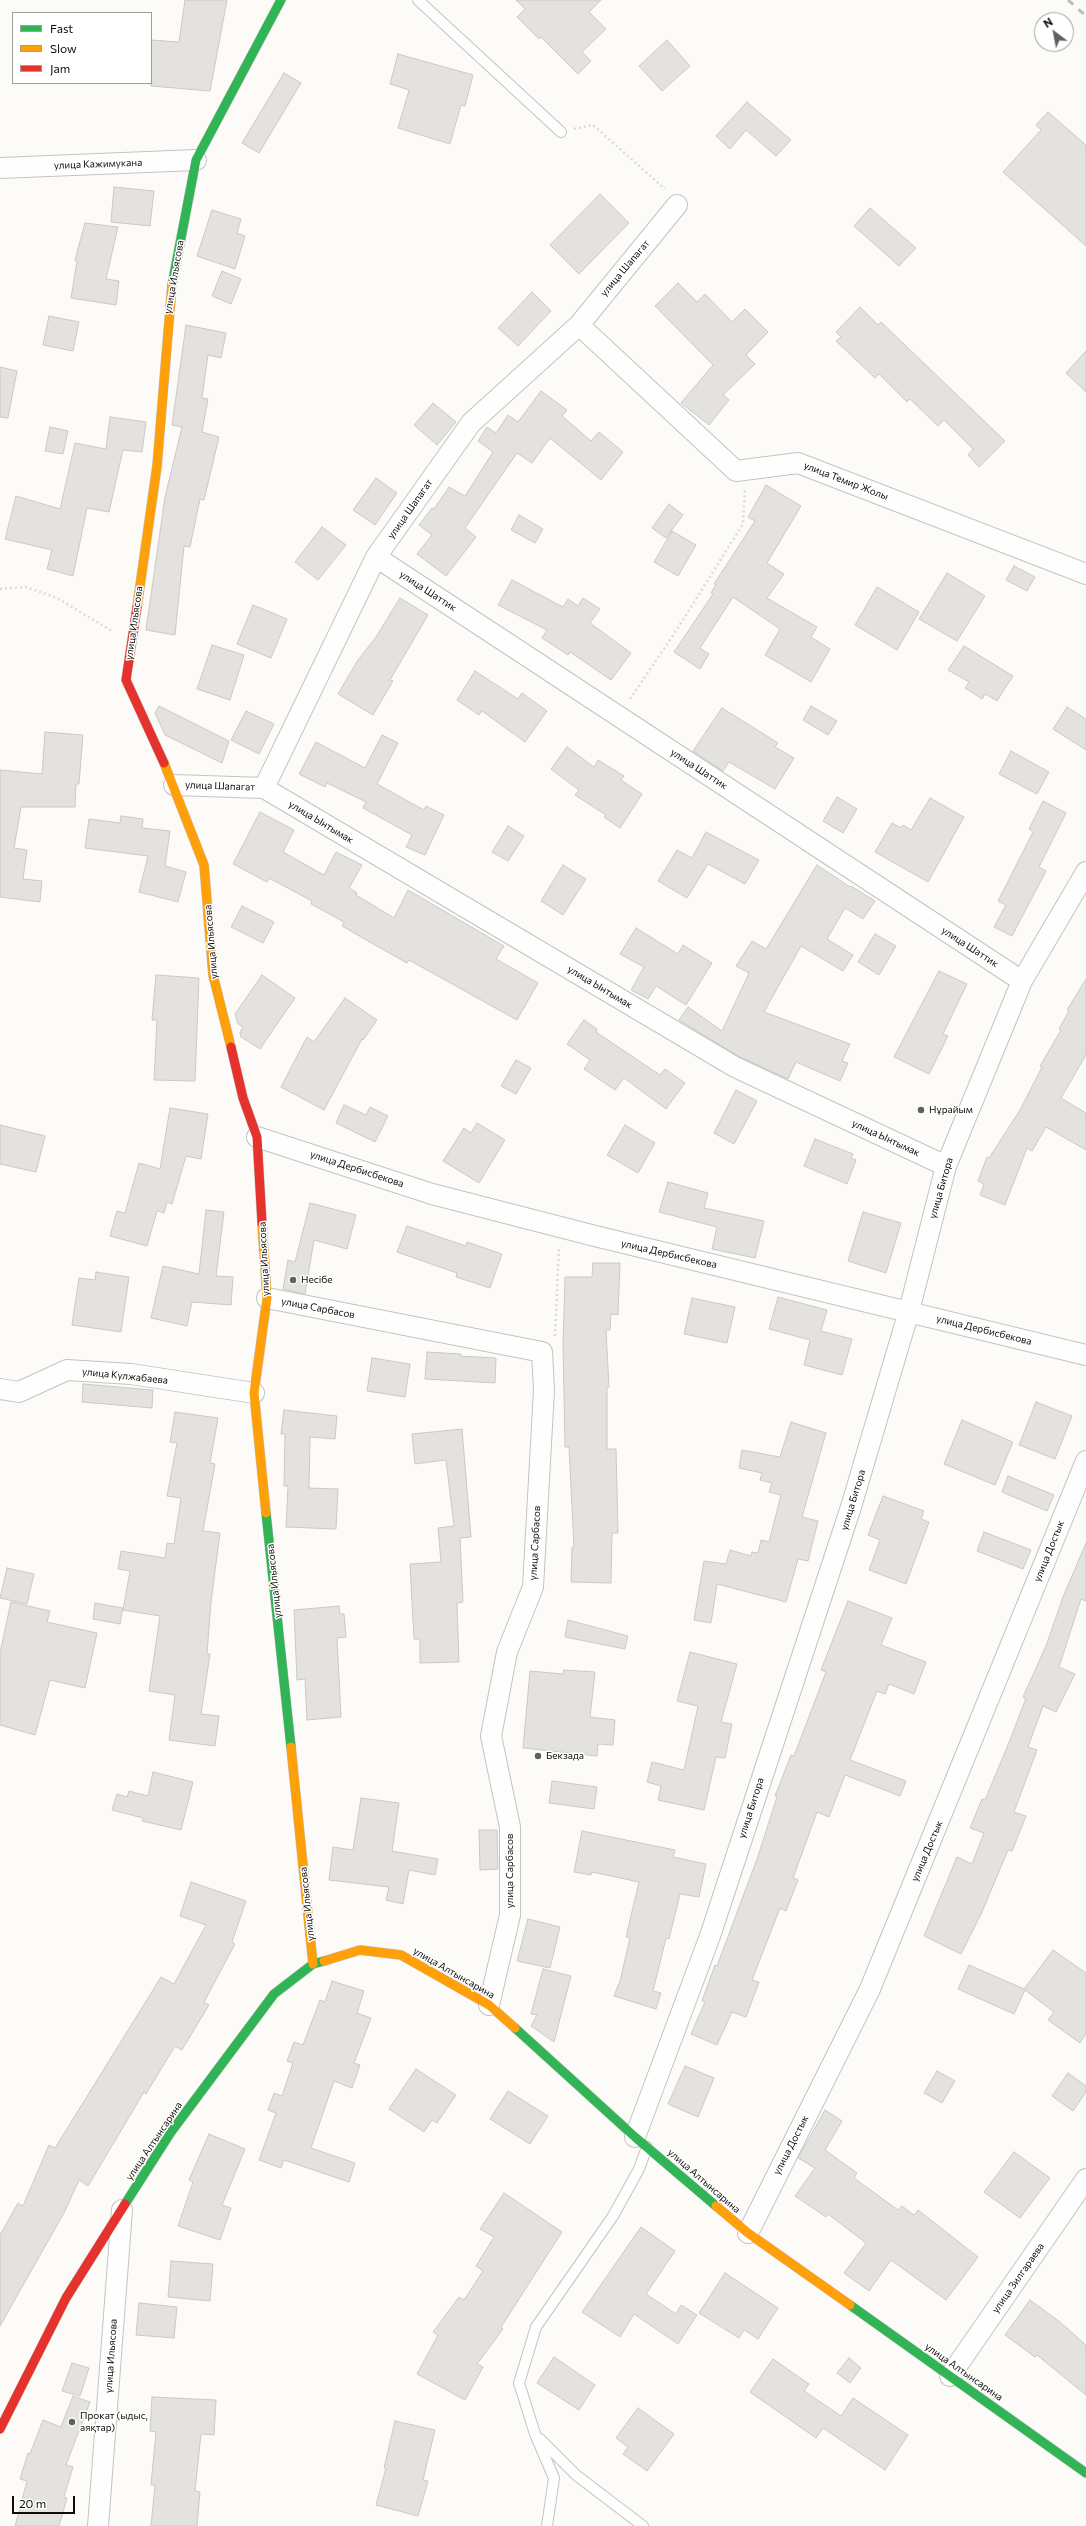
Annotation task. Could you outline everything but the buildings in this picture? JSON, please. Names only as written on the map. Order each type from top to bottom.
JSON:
[{"type":"street","name":"улица Ильясова","points":[[281,0],[196,160],[169,300],[157,466],[126,680],[174,785],[204,865],[213,975],[243,1098],[257,1137],[266,1298],[254,1393],[313,1964]]},
{"type":"street","name":"улица Кажимукана","points":[[0,168],[196,160]]},
{"type":"street","name":"улица Шапагат","points":[[174,785],[264,788],[376,557],[471,422],[578,325],[677,205]]},
{"type":"street","name":"улица Темир Жолы","points":[[578,325],[736,471],[798,463],[1086,574]]},
{"type":"street","name":"улица Шаттик","points":[[376,557],[1022,981]]},
{"type":"street","name":"улица Ынтымак","points":[[264,788],[735,1067],[946,1166]]},
{"type":"street","name":"улица Битора","points":[[641,2142],[851,1507],[909,1311],[946,1166],[1022,981],[1086,872]]},
{"type":"street","name":"улица Дербисбекова","points":[[257,1137],[432,1194],[560,1227],[1086,1355]]},
{"type":"street","name":"улица Сарбасов","points":[[266,1298],[542,1352],[544,1390],[533,1587],[507,1652],[491,1736],[510,1827],[510,1915],[488,2005]]},
{"type":"street","name":"улица Кулжабаева","points":[[0,1389],[19,1392],[67,1370],[131,1374],[254,1393]]},
{"type":"street","name":"улица Достык","points":[[748,2233],[870,1989],[1086,1461]]},
{"type":"street","name":"улица Алтынсарина","points":[[0,2429],[66,2298],[171,2132],[274,1994],[313,1964],[360,1950],[401,1955],[488,2005],[641,2142],[748,2233],[1086,2473]]},
{"type":"street","name":"улица Зилгараева","points":[[950,2376],[1086,2179]]},
{"type":"street","name":"улица Ильясова","points":[[98,2526],[122,2210]]},
{"type":"lane","points":[[418,0],[561,132]]},
{"type":"lane","points":[[547,2526],[554,2478],[536,2434],[519,2383],[536,2327],[613,2216],[639,2169],[641,2142]]},
{"type":"lane","points":[[536,2434],[576,2475],[643,2526]]},
{"type":"path","points":[[561,132],[592,125],[666,190],[677,205]]},
{"type":"path","points":[[618,716],[674,634],[743,524],[748,470]]},
{"type":"path","points":[[0,589],[26,587],[57,598],[98,624],[132,640]]},
{"type":"path","points":[[542,1352],[555,1346],[560,1227]]},
{"type":"railway","points":[[1068,0],[1086,16]]},
{"type":"traffic: fast","points":[[172,285],[196,160],[281,0]]},
{"type":"traffic: fast","points":[[266,1513],[291,1747]]},
{"type":"traffic: fast","points":[[125,2204],[171,2132],[274,1994],[313,1964],[324,1961]]},
{"type":"traffic: fast","points":[[515,2028],[635,2137],[716,2206]]},
{"type":"traffic: fast","points":[[850,2305],[1086,2473]]},
{"type":"traffic: slow","points":[[137,607],[157,466],[172,285]]},
{"type":"traffic: slow","points":[[164,763],[204,865],[213,975],[231,1047]]},
{"type":"traffic: slow","points":[[262,1223],[267,1298],[254,1393],[266,1513]]},
{"type":"traffic: slow","points":[[291,1747],[313,1964]]},
{"type":"traffic: slow","points":[[324,1961],[360,1950],[401,1955],[489,2005],[515,2028]]},
{"type":"traffic: slow","points":[[716,2206],[748,2233],[850,2305]]},
{"type":"traffic: jam","points":[[137,607],[126,680],[164,763]]},
{"type":"traffic: jam","points":[[231,1047],[243,1098],[257,1137],[262,1223]]},
{"type":"traffic: jam","points":[[0,2429],[66,2298],[125,2204]]},
{"type":"place","name":"Нұрайым","points":[[921,1110]]},
{"type":"place","name":"Несібе","points":[[293,1280]]},
{"type":"place","name":"Бекзада","points":[[538,1756]]},
{"type":"place","name":"Прокат (ыдыс, аяқтар)","points":[[72,2422]]}]
